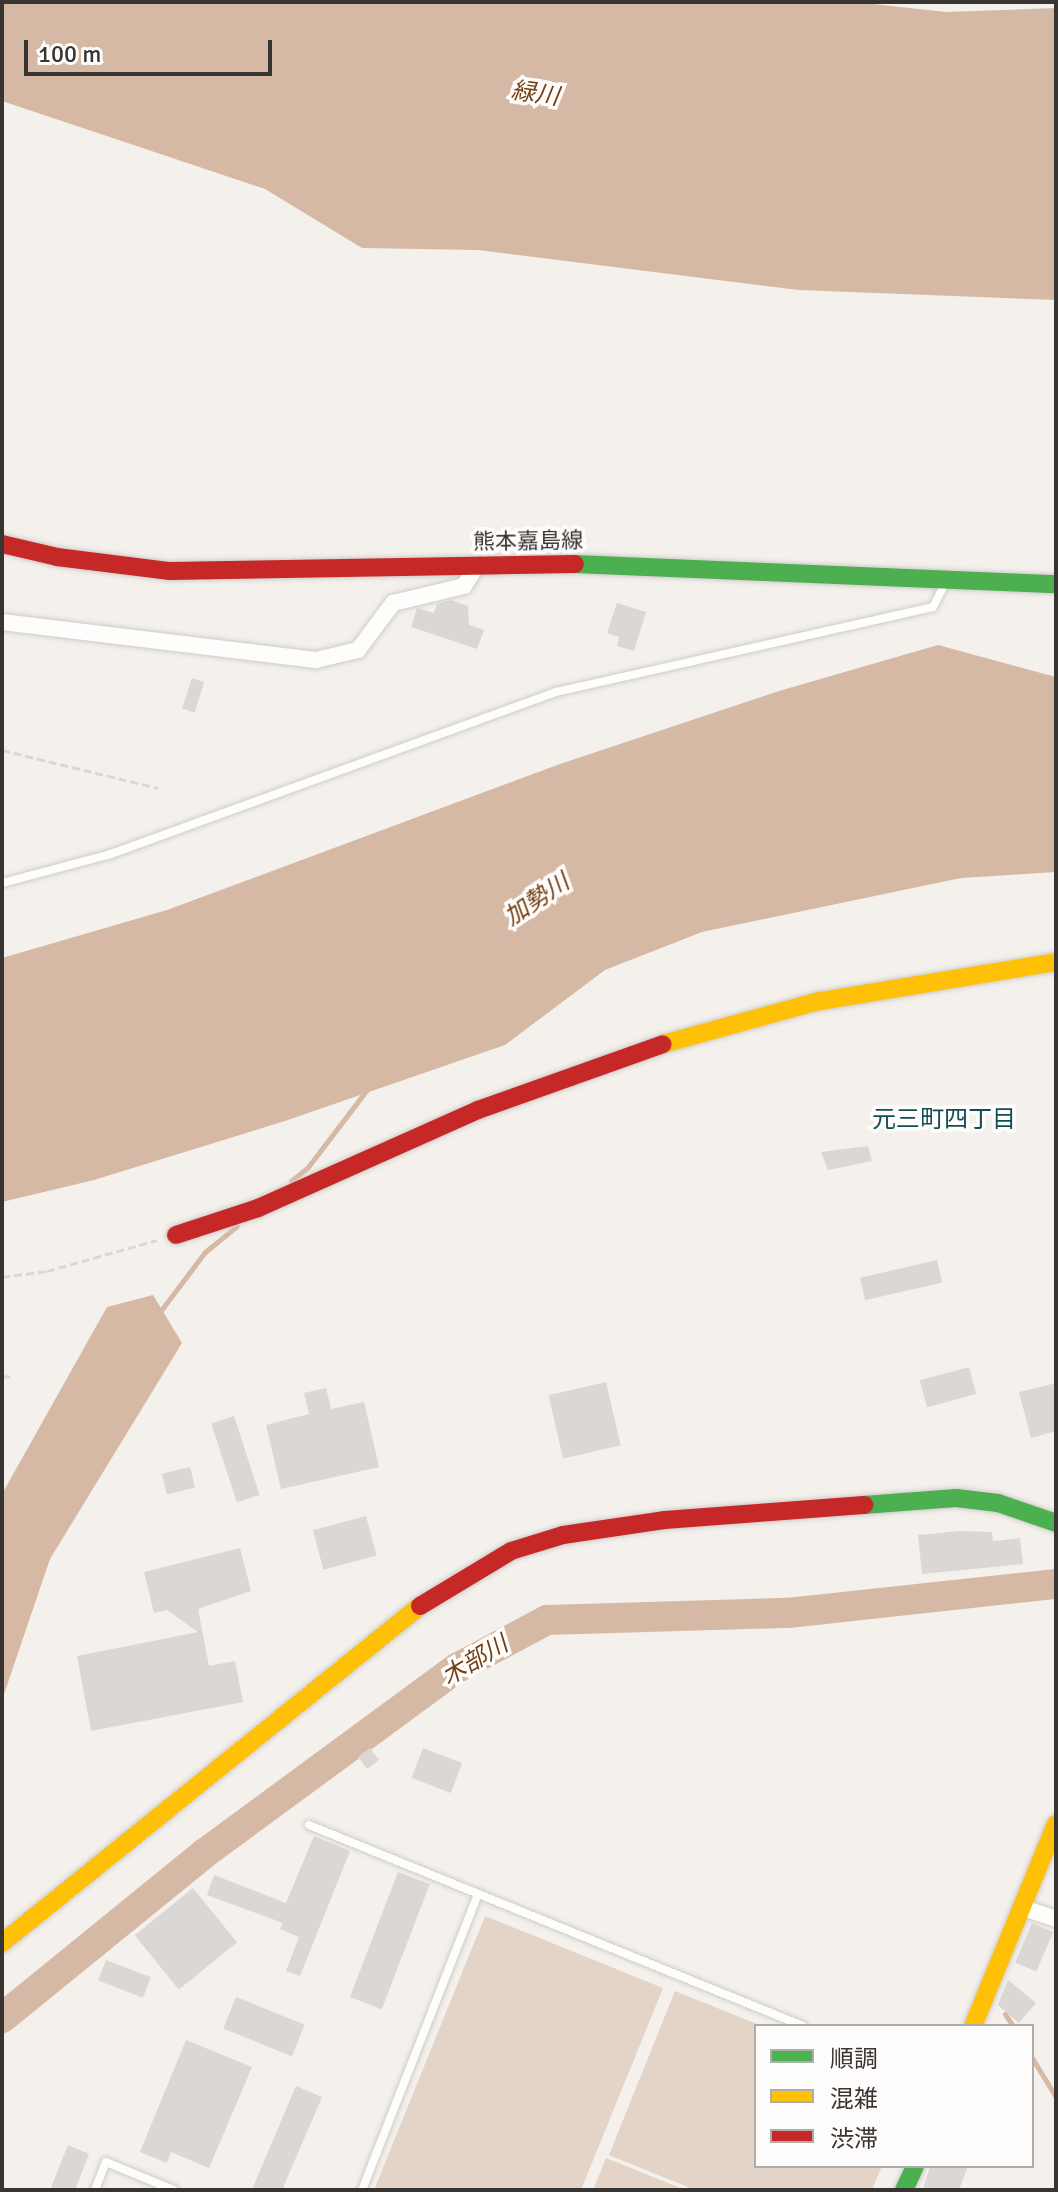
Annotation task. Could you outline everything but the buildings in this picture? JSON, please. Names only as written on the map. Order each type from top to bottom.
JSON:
[{"type":"street","name":"熊本嘉島線","points":[[2,544],[57,557],[170,571],[636,563],[946,582],[1056,584]]},
{"type":"street","points":[[2,622],[316,660],[358,650],[393,603],[464,586],[476,567]]},
{"type":"street","points":[[176,1235],[258,1208],[478,1110],[691,1034],[815,1002],[1056,962]]},
{"type":"street","points":[[2,1943],[424,1603],[511,1551],[563,1535],[664,1520],[956,1498],[998,1503],[1056,1523]]},
{"type":"street","points":[[974,2024],[1056,1824]]},
{"type":"street","points":[[1023,1908],[1056,1919]]},
{"type":"street","points":[[904,2190],[914,2168]]},
{"type":"lane","points":[[2,883],[111,854],[556,692],[933,607],[946,582]]},
{"type":"lane","points":[[309,1825],[798,2024]]},
{"type":"lane","points":[[362,2190],[478,1894]]},
{"type":"lane","points":[[95,2190],[106,2162],[174,2190]]},
{"type":"path","points":[[2,750],[158,788]]},
{"type":"path","points":[[2,1277],[47,1271],[176,1235]]},
{"type":"path","points":[[2,1376],[14,1377]]},
{"type":"shaded area","points":[[485,1916],[663,1988],[581,2190],[374,2190]]},
{"type":"shaded area","points":[[675,1991],[757,2024],[754,2024],[754,2168],[881,2168],[872,2190],[695,2190],[609,2155]]},
{"type":"shaded area","points":[[606,2158],[685,2190],[593,2190]]},
{"type":"water","name":"緑川","points":[[2,2],[855,2],[946,12],[1056,8],[1056,300],[799,290],[478,250],[362,248],[265,189],[2,101]]},
{"type":"water","name":"加勢川","points":[[938,645],[1056,677],[1056,872],[961,878],[702,932],[605,970],[505,1045],[285,1121],[94,1180],[2,1202],[2,958],[167,910],[560,764],[779,691]]},
{"type":"water","points":[[153,1295],[182,1343],[50,1559],[2,1700],[2,1494],[107,1307]]},
{"type":"waterway","points":[[291,1181],[308,1167],[366,1091]]},
{"type":"waterway","points":[[159,1313],[205,1252],[237,1226]]},
{"type":"waterway","name":"木部川","points":[[2,2018],[205,1853],[457,1668],[547,1620],[788,1613],[1056,1584]]},
{"type":"waterway","points":[[1005,2014],[1012,2024]]},
{"type":"waterway","points":[[1034,2061],[1056,2097]]},
{"type":"traffic: fast","points":[[575,564],[1056,584]]},
{"type":"traffic: fast","points":[[864,1505],[956,1498],[998,1503],[1056,1523]]},
{"type":"traffic: fast","points":[[904,2190],[914,2168]]},
{"type":"traffic: slow","points":[[663,1044],[815,1002],[1056,962]]},
{"type":"traffic: slow","points":[[2,1943],[420,1606]]},
{"type":"traffic: slow","points":[[974,2024],[1056,1824]]},
{"type":"traffic: jam","points":[[2,544],[57,557],[170,571],[575,564]]},
{"type":"traffic: jam","points":[[176,1235],[258,1208],[478,1110],[663,1044]]},
{"type":"traffic: jam","points":[[420,1606],[511,1551],[563,1535],[664,1520],[864,1505]]},
{"type":"district","name":"元三町四丁目","points":[[944,1120]]}]
